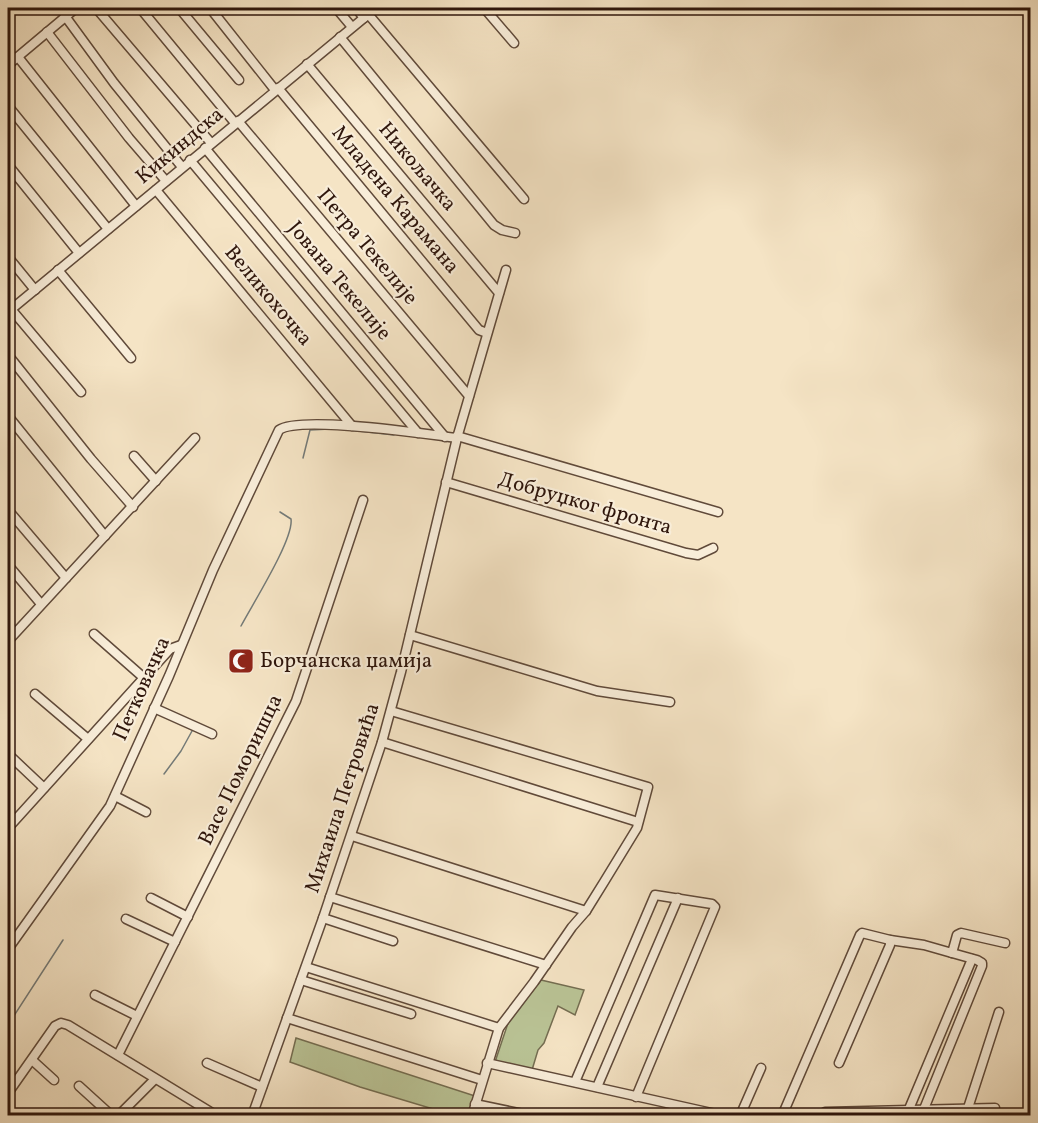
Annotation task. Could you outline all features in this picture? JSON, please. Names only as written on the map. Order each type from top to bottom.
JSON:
[{"type":"street","points":[[8,65],[76,8]]},
{"type":"street","name":"Јована Текелије","points":[[96,8],[445,437]]},
{"type":"street","name":"Петра Текелије","points":[[140,8],[469,396]]},
{"type":"street","points":[[179,8],[239,80]]},
{"type":"street","name":"Младена Карамана","points":[[210,8],[479,330],[487,333]]},
{"type":"street","points":[[336,8],[352,27]]},
{"type":"street","points":[[356,8],[366,16],[524,199]]},
{"type":"street","name":"Кикиндска","points":[[9,311],[376,8]]},
{"type":"street","points":[[484,8],[514,43]]},
{"type":"street","points":[[65,16],[114,83],[182,167]]},
{"type":"street","points":[[47,32],[129,138],[166,181]]},
{"type":"street","points":[[340,37],[490,219],[500,228],[515,233]]},
{"type":"street","points":[[18,57],[136,206]]},
{"type":"street","name":"Никољачка","points":[[307,64],[499,293]]},
{"type":"street","points":[[8,106],[108,229]]},
{"type":"street","name":"Јована Текелије","points":[[190,160],[418,434]]},
{"type":"street","points":[[8,165],[79,253]]},
{"type":"street","name":"Великохочка","points":[[156,190],[352,426]]},
{"type":"street","points":[[8,257],[35,290]]},
{"type":"street","points":[[58,270],[131,358]]},
{"type":"street","name":"Михаила Петровића","points":[[252,1116],[352,836],[382,742],[457,437],[506,270]]},
{"type":"street","points":[[9,311],[81,392]]},
{"type":"street","points":[[8,355],[91,459],[133,507]]},
{"type":"street","points":[[8,416],[105,536]]},
{"type":"street","name":"Петковачка","points":[[8,949],[104,817],[115,796],[213,570],[280,428],[295,425],[352,426]]},
{"type":"street","points":[[352,426],[457,437],[718,512]]},
{"type":"street","points":[[8,641],[195,438]]},
{"type":"street","points":[[134,456],[156,481]]},
{"type":"street","name":"Добруџког фронта","points":[[446,483],[686,553],[698,555],[713,548]]},
{"type":"street","name":"Васе Поморишца","points":[[118,1055],[297,700],[363,500]]},
{"type":"street","points":[[8,510],[66,578]]},
{"type":"street","points":[[8,565],[41,604]]},
{"type":"street","points":[[93,634],[144,678]]},
{"type":"street","points":[[410,635],[597,691],[670,702]]},
{"type":"street","points":[[10,822],[170,650],[181,645]]},
{"type":"street","points":[[35,694],[88,739]]},
{"type":"street","points":[[154,708],[212,734]]},
{"type":"street","points":[[391,711],[648,787],[634,833],[586,911],[499,1028],[472,1116]]},
{"type":"street","points":[[382,742],[639,822]]},
{"type":"street","points":[[8,754],[44,788]]},
{"type":"street","points":[[115,796],[146,812]]},
{"type":"street","points":[[352,836],[586,911]]},
{"type":"street","points":[[575,1082],[656,895],[712,904],[715,907],[636,1096]]},
{"type":"street","points":[[330,897],[546,965]]},
{"type":"street","points":[[151,898],[188,917]]},
{"type":"street","points":[[597,1087],[678,898]]},
{"type":"street","points":[[323,918],[393,941]]},
{"type":"street","points":[[126,919],[175,942]]},
{"type":"street","points":[[782,1116],[862,933],[924,945],[980,961],[982,966],[924,1109]]},
{"type":"street","points":[[952,953],[959,934],[1005,943]]},
{"type":"street","points":[[839,1063],[890,945],[890,940]]},
{"type":"street","points":[[909,1109],[972,959]]},
{"type":"street","points":[[306,967],[499,1028]]},
{"type":"street","points":[[301,980],[411,1014]]},
{"type":"street","points":[[95,995],[137,1016]]},
{"type":"street","points":[[968,1108],[999,1012]]},
{"type":"street","points":[[287,1018],[482,1080]]},
{"type":"street","points":[[8,1093],[55,1026],[61,1023],[68,1025],[217,1116]]},
{"type":"street","points":[[32,1060],[54,1080]]},
{"type":"street","points":[[207,1063],[262,1087]]},
{"type":"street","points":[[487,1063],[725,1116]]},
{"type":"street","points":[[741,1116],[761,1068]]},
{"type":"street","points":[[118,1116],[155,1078]]},
{"type":"street","points":[[79,1086],[112,1116]]},
{"type":"street","points":[[475,1104],[533,1116]]},
{"type":"street","points":[[821,1116],[825,1112],[995,1108]]},
{"type":"green space","points":[[541,980],[584,990],[575,1015],[558,1006],[544,1043],[538,1050],[532,1070],[495,1062],[508,1023]]},
{"type":"green space","points":[[296,1038],[475,1096],[469,1115],[453,1115],[360,1087],[290,1062]]},
{"type":"waterway","points":[[303,458],[310,430],[330,429]]},
{"type":"waterway","points":[[349,430],[394,435]]},
{"type":"waterway","points":[[241,626],[286,541],[291,519],[280,512]]},
{"type":"waterway","points":[[164,774],[192,731]]},
{"type":"waterway","points":[[8,1025],[63,940]]},
{"type":"place","name":"Борчанска џамија","points":[[241,661]]}]
